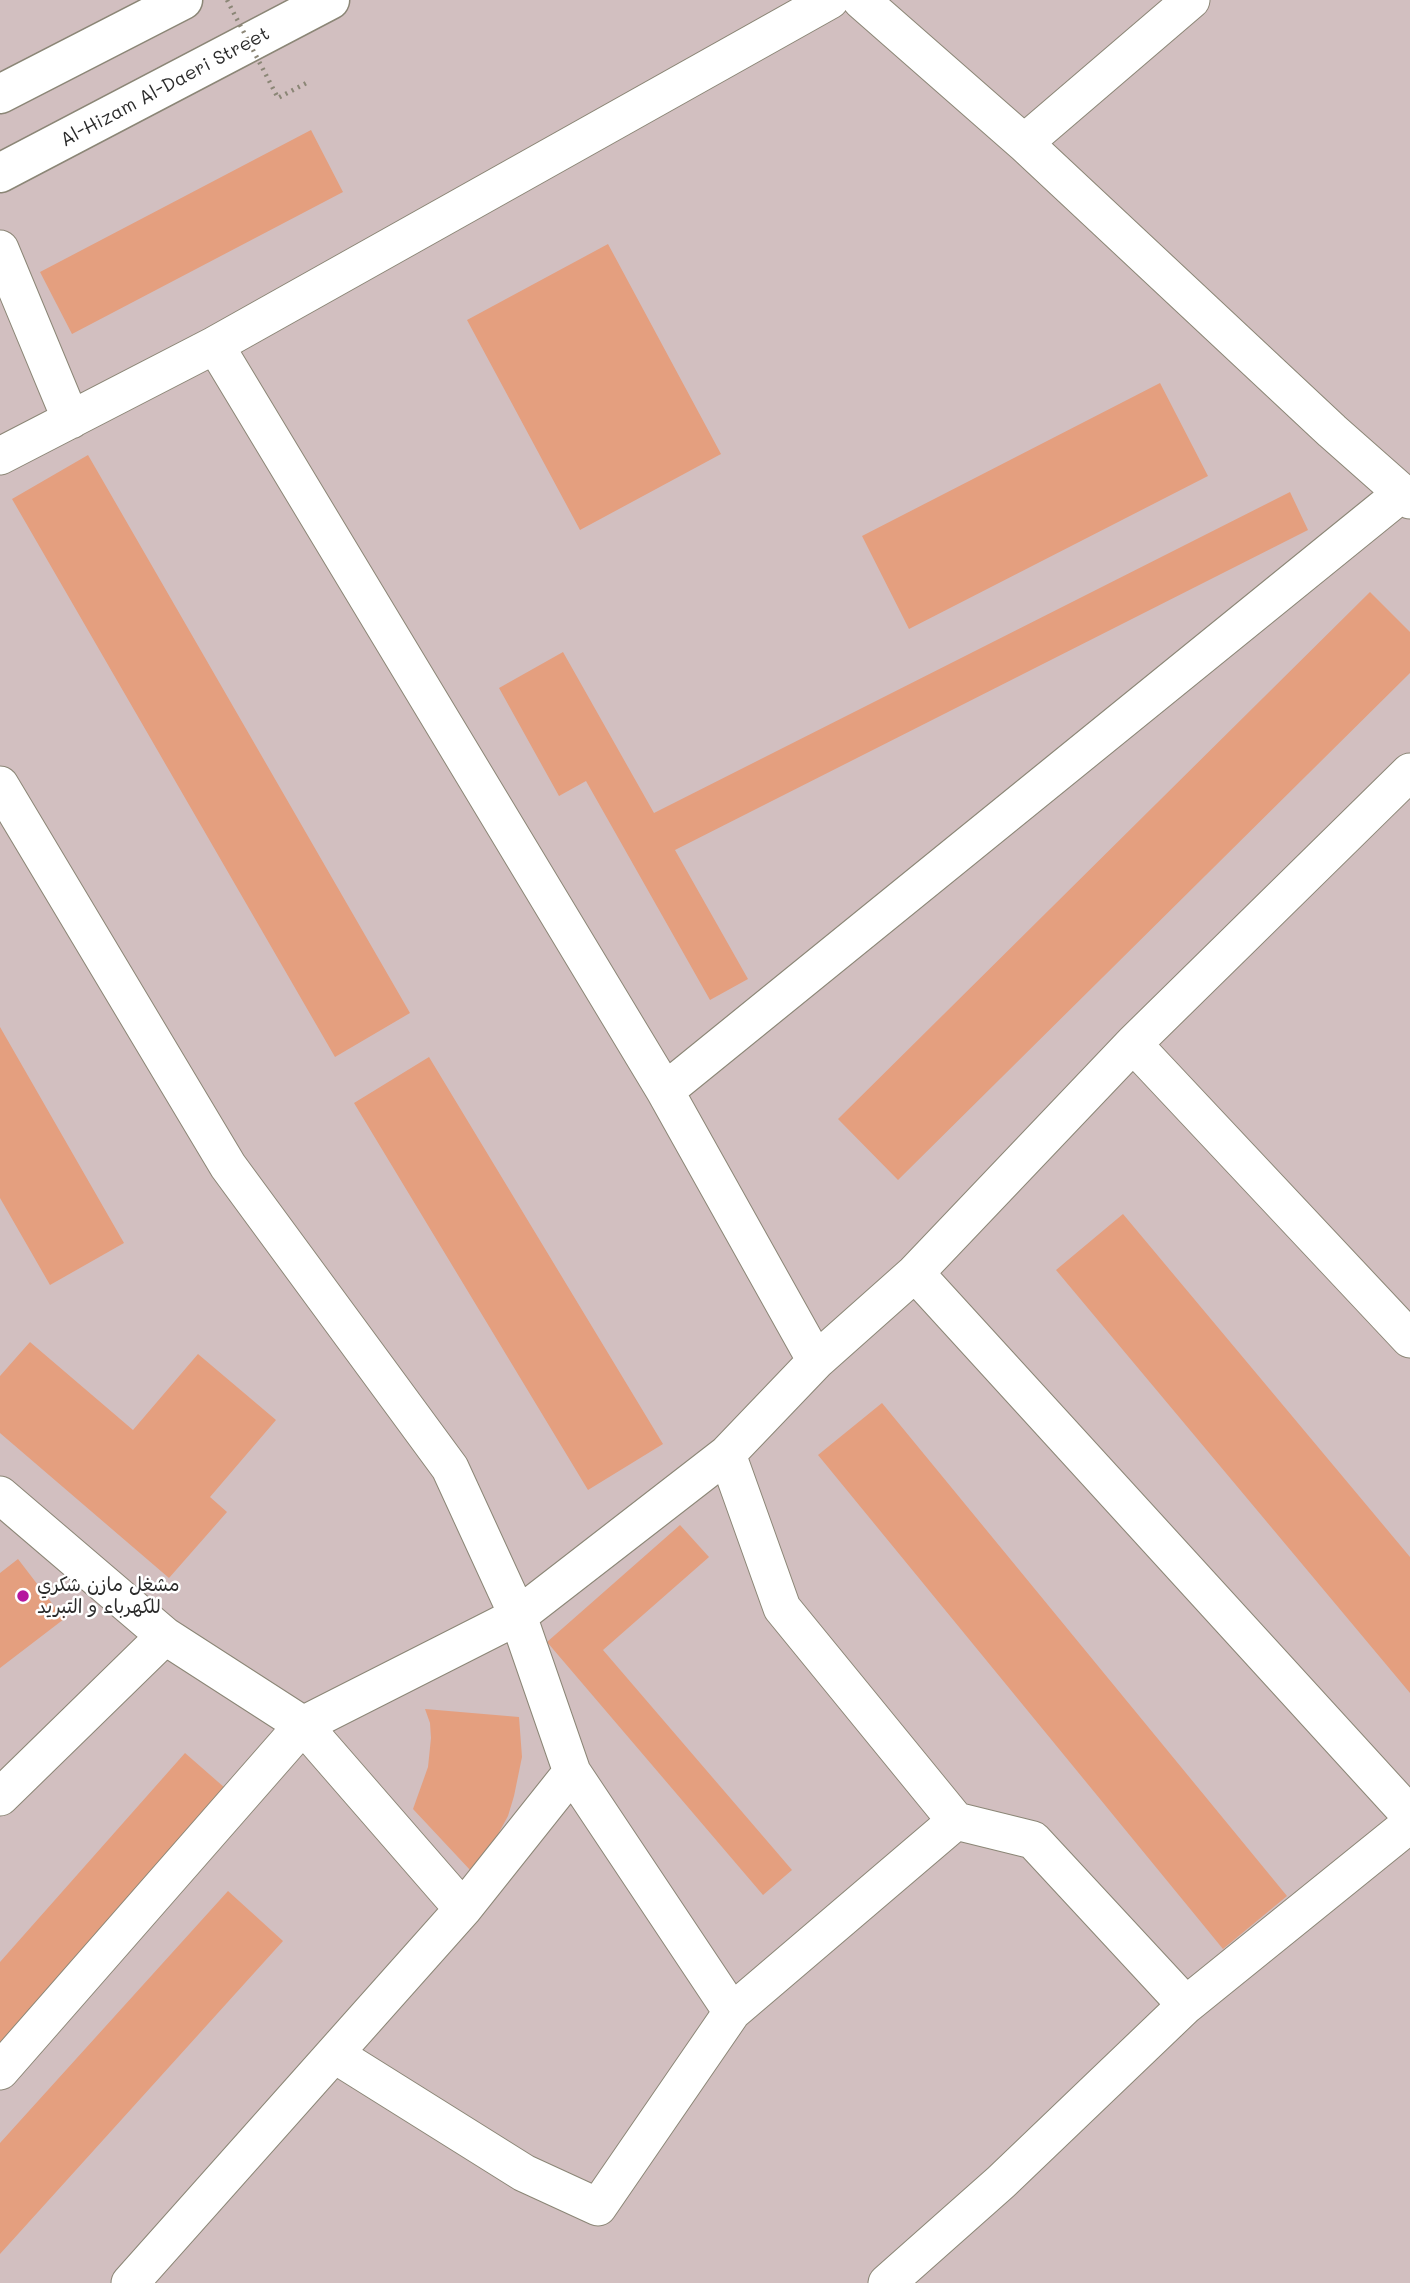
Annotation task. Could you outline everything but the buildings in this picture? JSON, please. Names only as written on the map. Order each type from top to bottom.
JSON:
[{"type":"highway","points":[[0,94],[183,0]]},
{"type":"highway","name":"Al-Hizam Al-Daeri Street","points":[[0,173],[330,0]]},
{"type":"street","points":[[0,456],[215,345],[830,0]]},
{"type":"street","points":[[665,1091],[1405,497],[1024,143],[861,0]]},
{"type":"street","points":[[1024,143],[1191,0]]},
{"type":"street","points":[[0,249],[71,420]]},
{"type":"street","points":[[215,345],[665,1091],[816,1362]]},
{"type":"street","points":[[0,2071],[303,1725],[518,1616],[727,1454],[816,1362],[915,1273],[1133,1044],[1410,772]]},
{"type":"street","points":[[0,785],[228,1166],[450,1468],[518,1616],[572,1772],[732,2012]]},
{"type":"street","points":[[1133,1044],[1410,1339]]},
{"type":"street","points":[[915,1273],[1410,1815]]},
{"type":"street","points":[[727,1454],[782,1608],[956,1821],[1033,1840],[1186,2005]]},
{"type":"street","points":[[0,1495],[165,1636],[303,1725],[463,1909]]},
{"type":"street","points":[[0,1797],[165,1636]]},
{"type":"street","points":[[130,2283],[463,1909],[572,1772]]},
{"type":"street","points":[[334,2054],[524,2173],[598,2207],[732,2012],[956,1821]]},
{"type":"street","points":[[887,2283],[1000,2182],[1186,2005],[1410,1824]]},
{"type":"path","points":[[227,0],[278,98],[310,81]]},
{"type":"shaded area","points":[[0,0],[1410,0],[1410,2283],[0,2283]]},
{"type":"place","name":"مشغل مازن شكري للكهرباء و التبريد","points":[[23,1596]]}]
